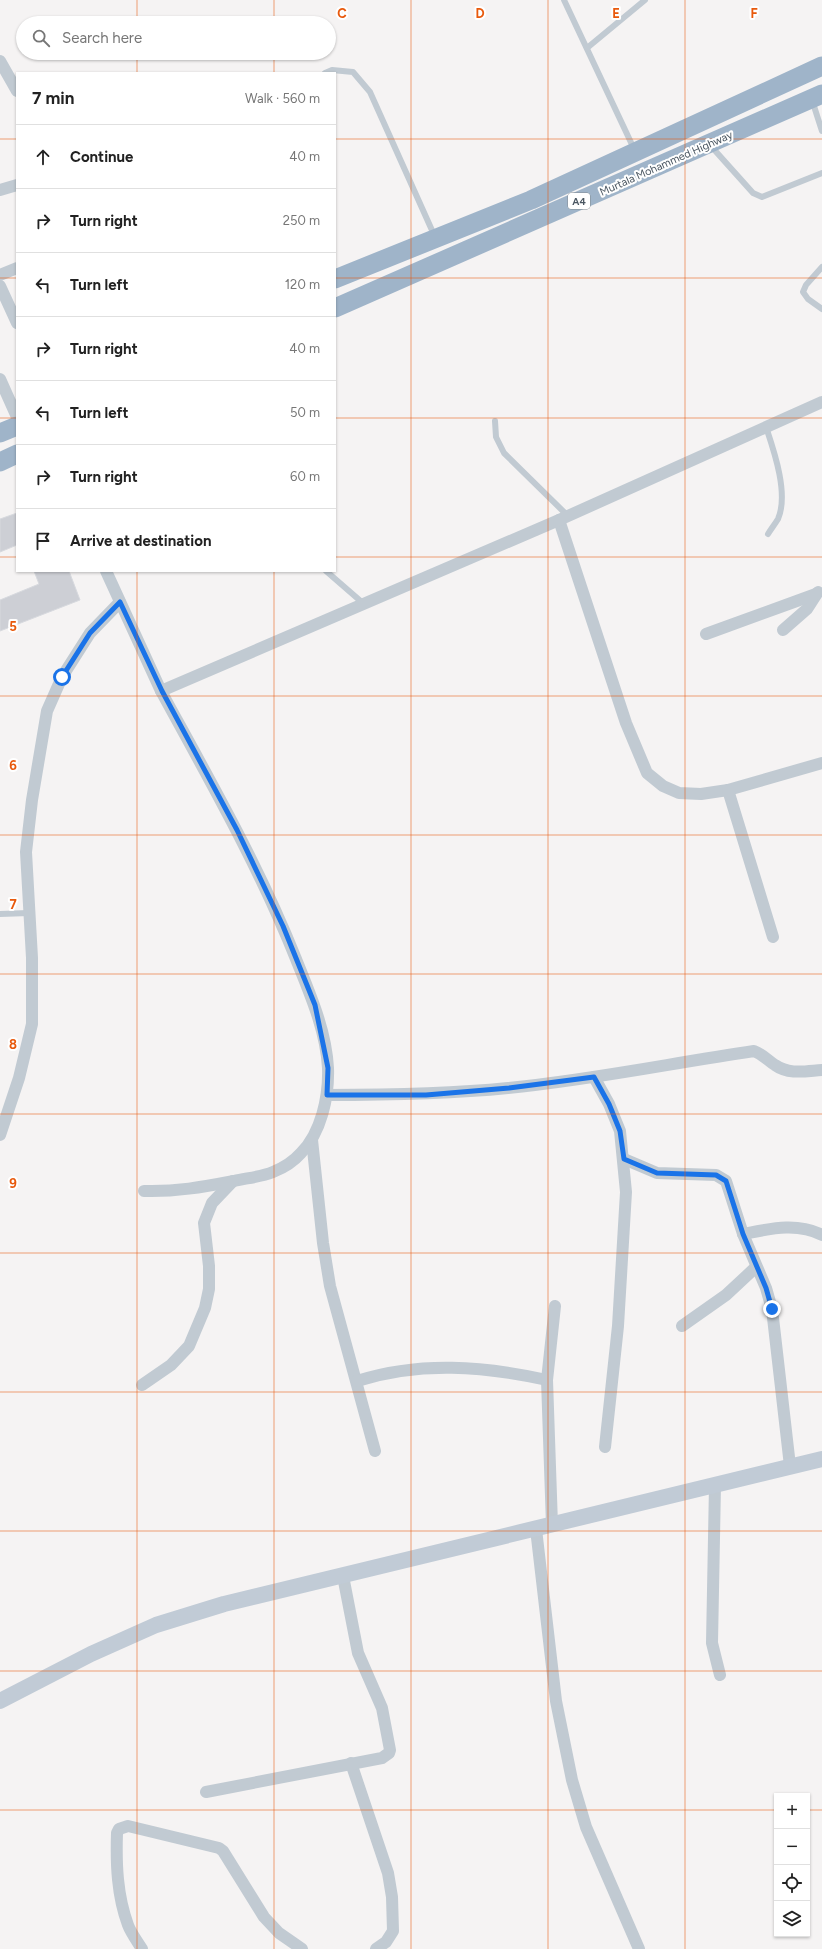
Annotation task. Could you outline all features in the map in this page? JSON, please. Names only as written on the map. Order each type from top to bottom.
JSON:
[{"type":"highway","name":"Murtala Mohammed Highway","points":[[336,279],[531,200],[822,66]]},
{"type":"highway","name":"Murtala Mohammed Highway","points":[[336,308],[817,97]]},
{"type":"highway","points":[[0,434],[16,426]]},
{"type":"highway","points":[[0,462],[16,454]]},
{"type":"main road","points":[[0,1702],[91,1654],[156,1625],[224,1604],[822,1459]]},
{"type":"street","points":[[0,61],[16,89]]},
{"type":"street","points":[[0,190],[16,185]]},
{"type":"street","points":[[0,275],[16,268]]},
{"type":"street","points":[[0,286],[16,321]]},
{"type":"street","points":[[0,379],[16,415]]},
{"type":"street","points":[[162,691],[563,518],[822,402]]},
{"type":"street","points":[[563,518],[626,723],[647,773],[663,786],[679,793],[701,794],[728,790],[822,763]]},
{"type":"street","points":[[106,572],[162,691],[237,830],[283,926],[315,1005],[328,1068],[327,1095],[312,1140],[301,1154],[290,1163],[273,1172],[233,1181],[170,1191],[144,1191]]},
{"type":"street","points":[[783,630],[807,609],[819,592]]},
{"type":"street","points":[[706,634],[819,592]]},
{"type":"street","points":[[0,1135],[19,1078],[32,1024],[32,958],[26,852],[32,800],[47,711],[62,677],[90,633],[120,602]]},
{"type":"street","points":[[728,790],[773,937]]},
{"type":"street","points":[[327,1095],[426,1095],[509,1088],[594,1077],[754,1051],[765,1056],[775,1066],[792,1072],[822,1070]]},
{"type":"street","points":[[594,1077],[609,1104],[620,1131],[624,1159],[626,1192],[618,1326],[605,1447]]},
{"type":"street","points":[[312,1140],[322,1243],[330,1286],[375,1451]]},
{"type":"street","points":[[624,1159],[657,1173],[716,1175],[726,1181],[743,1234],[766,1288],[772,1309],[790,1466]]},
{"type":"street","points":[[142,1385],[171,1365],[189,1346],[205,1308],[209,1289],[209,1266],[204,1223],[212,1203],[233,1181]]},
{"type":"street","points":[[743,1234],[782,1227],[803,1229],[822,1235]]},
{"type":"street","points":[[682,1326],[726,1295],[756,1267]]},
{"type":"street","points":[[552,1525],[547,1380],[555,1306]]},
{"type":"street","points":[[357,1381],[379,1374],[436,1366],[507,1371],[547,1380]]},
{"type":"street","points":[[715,1485],[712,1643],[720,1675]]},
{"type":"street","points":[[536,1529],[556,1701],[572,1780],[586,1827],[639,1949]]},
{"type":"street","points":[[206,1792],[382,1758],[389,1753],[390,1750],[382,1708],[358,1653],[343,1576]]},
{"type":"street","points":[[351,1763],[388,1873],[392,1897],[393,1931],[386,1942],[376,1949]]},
{"type":"street","points":[[142,1949],[128,1926],[122,1902],[116,1864],[117,1833],[119,1830],[128,1826],[219,1848],[223,1851],[264,1917],[279,1933],[302,1949]]},
{"type":"lane","points":[[564,0],[636,152]]},
{"type":"lane","points":[[587,48],[644,0]]},
{"type":"lane","points":[[327,72],[332,70],[353,72],[370,92],[436,239]]},
{"type":"lane","points":[[817,97],[822,131]]},
{"type":"lane","points":[[709,144],[753,193],[762,197],[822,173]]},
{"type":"lane","points":[[822,267],[806,285],[804,292],[808,299],[822,310]]},
{"type":"lane","points":[[496,422],[496,437],[504,453],[563,518]]},
{"type":"lane","points":[[766,427],[781,481],[781,509],[778,518],[768,534]]},
{"type":"lane","points":[[327,572],[364,604]]},
{"type":"lane","points":[[0,914],[29,913]]},
{"type":"building","points":[[16,513],[16,545],[0,552],[0,519]]},
{"type":"building","points":[[34,572],[69,572],[80,600],[0,631],[0,600],[39,584]]},
{"type":"route","points":[[62,677],[90,633],[120,602],[162,691],[237,830],[283,926],[315,1005],[328,1068],[327,1095],[426,1095],[509,1088],[594,1077],[609,1104],[620,1131],[624,1159],[657,1173],[716,1175],[726,1181],[743,1234],[766,1288],[772,1309]]}]
